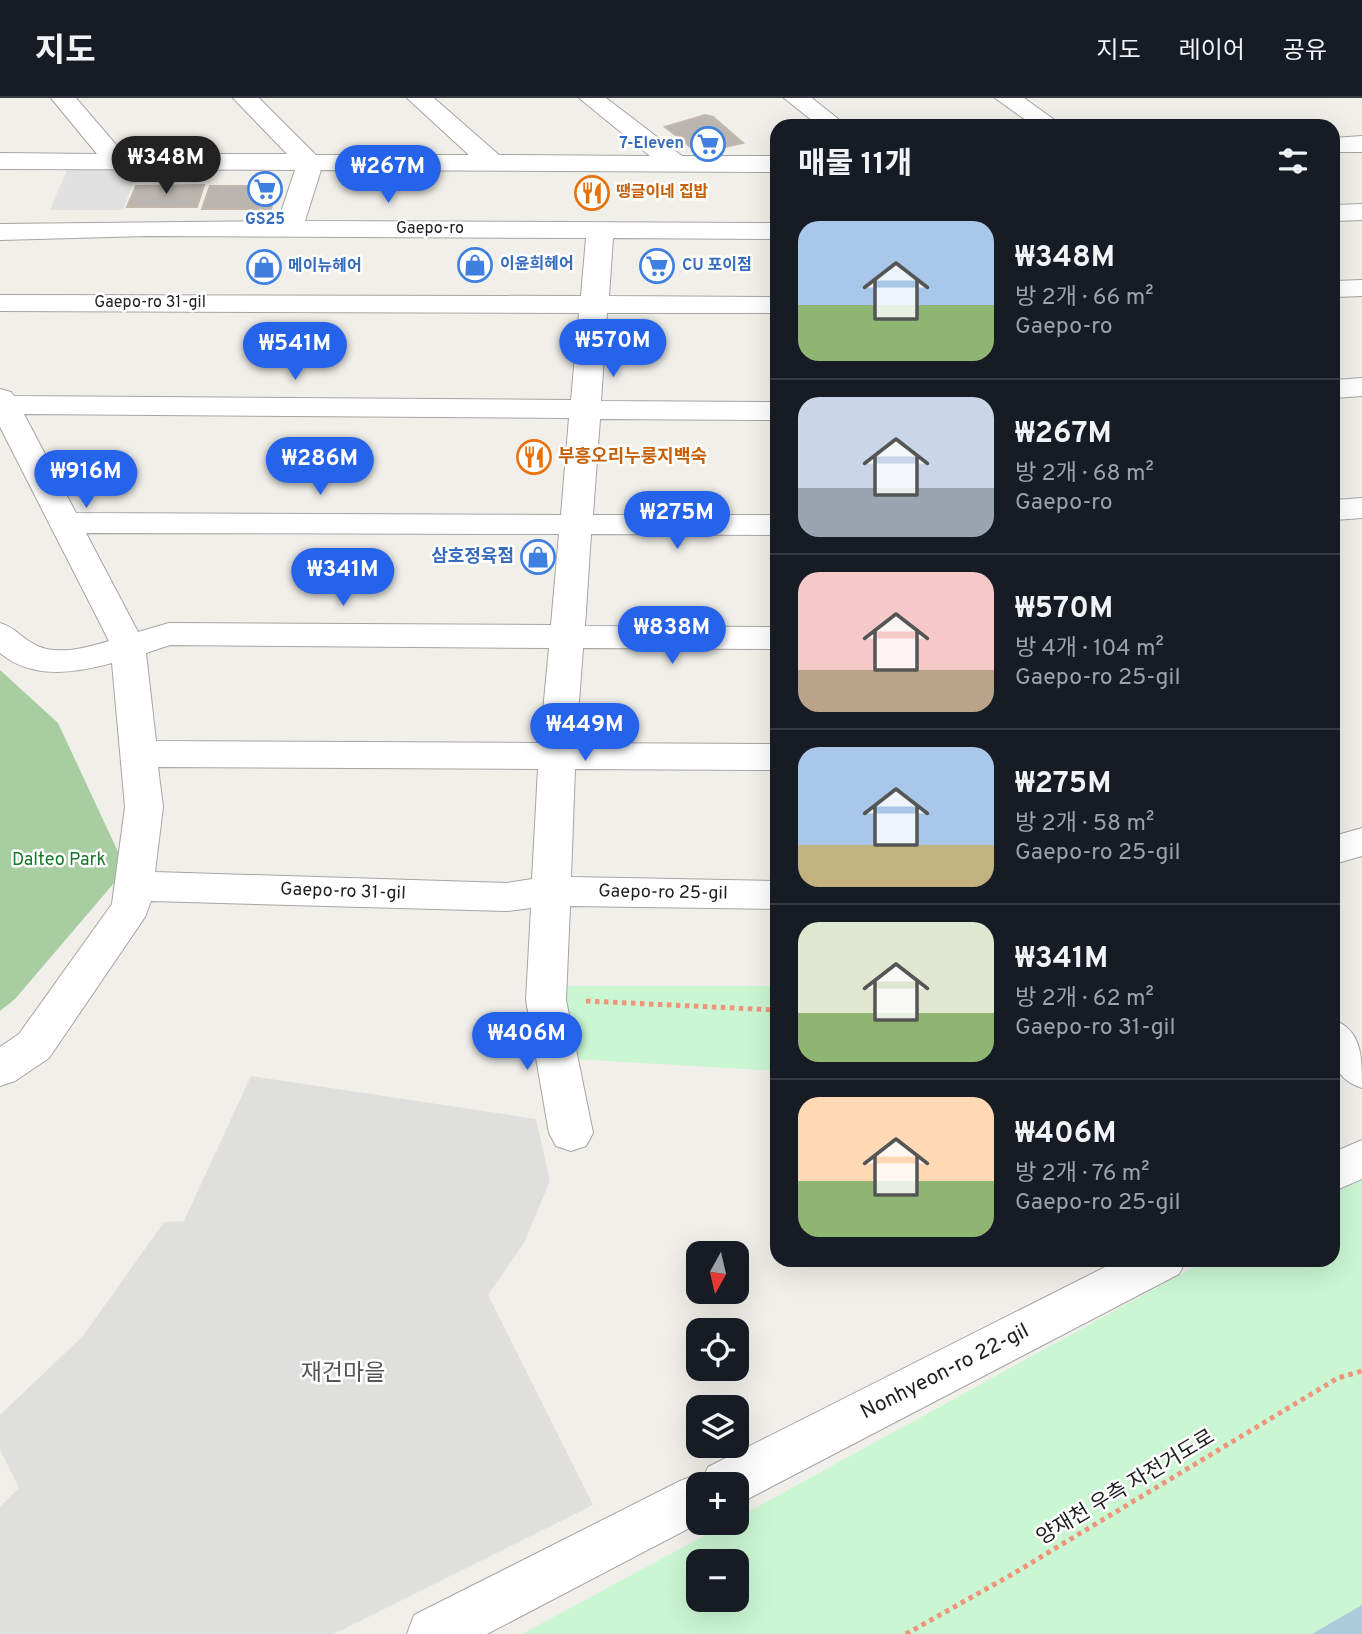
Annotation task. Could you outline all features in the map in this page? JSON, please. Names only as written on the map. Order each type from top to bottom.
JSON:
[{"type":"street","points":[[63,98],[118,163]]},
{"type":"street","points":[[245,98],[310,163]]},
{"type":"street","points":[[419,98],[493,163]]},
{"type":"street","points":[[591,98],[676,164]]},
{"type":"street","points":[[796,98],[825,119]]},
{"type":"street","points":[[1007,98],[1040,119]]},
{"type":"street","points":[[1340,145],[1362,144]]},
{"type":"street","points":[[0,161],[770,164]]},
{"type":"street","points":[[289,228],[310,163]]},
{"type":"street","points":[[1340,213],[1362,212]]},
{"type":"street","name":"Gaepo-ro","points":[[0,232],[289,228],[770,231]]},
{"type":"street","points":[[570,1133],[545,1000],[556,756],[600,231]]},
{"type":"street","points":[[1340,289],[1362,288]]},
{"type":"street","name":"Gaepo-ro 31-gil","points":[[0,303],[593,303]]},
{"type":"street","points":[[593,303],[770,305]]},
{"type":"street","points":[[1340,388],[1362,387]]},
{"type":"street","points":[[0,1069],[34,1046],[131,907],[144,807],[141,754],[128,645],[2,402],[770,411]]},
{"type":"street","points":[[1340,510],[1362,508]]},
{"type":"street","points":[[63,523],[770,524]]},
{"type":"street","points":[[0,634],[23,653],[56,662],[95,656],[169,634],[566,639],[770,638]]},
{"type":"street","points":[[141,754],[770,757]]},
{"type":"street","points":[[1340,848],[1362,842]]},
{"type":"street","name":"Gaepo-ro 31-gil","points":[[135,886],[507,897],[549,891]]},
{"type":"street","name":"Gaepo-ro 25-gil","points":[[549,891],[770,895]]},
{"type":"street","points":[[1340,1044],[1362,1071]]},
{"type":"street","points":[[1340,1170],[1362,1158]]},
{"type":"street","name":"Nonhyeon-ro 22-gil","points":[[749,1472],[1149,1267]]},
{"type":"street","points":[[433,1634],[686,1504]]},
{"type":"path","points":[[545,1000],[770,1010]]},
{"type":"path","name":"양재천 우측 자전거도로","points":[[906,1634],[1011,1575],[1338,1378],[1362,1371]]},
{"type":"shaded area","points":[[67,170],[138,170],[123,210],[50,210]]},
{"type":"shaded area","points":[[251,1076],[536,1119],[550,1181],[524,1243],[488,1295],[593,1505],[334,1634],[0,1634],[0,1507],[19,1488],[0,1450],[0,1415],[83,1336],[164,1222],[184,1221]]},
{"type":"green space","name":"Dalteo Park","points":[[0,670],[58,723],[126,869],[15,999],[0,1011]]},
{"type":"green space","points":[[561,986],[770,986],[770,1071],[574,1059]]},
{"type":"green space","points":[[1362,1174],[1362,1634],[522,1634],[706,1535],[749,1535],[749,1511],[1194,1267],[1340,1267],[1340,1187]]},
{"type":"water","points":[[1362,1605],[1362,1634],[1312,1634]]},
{"type":"building","points":[[705,115],[713,117],[743,143],[698,153],[665,127]]},
{"type":"building","points":[[204,185],[197,207],[127,207],[136,186]]},
{"type":"building","points":[[210,186],[277,186],[271,209],[202,209]]},
{"type":"place","name":"7-Eleven","points":[[708,144]]},
{"type":"place","name":"GS25","points":[[265,189]]},
{"type":"place","name":"땡글이네 집밥","points":[[592,193]]},
{"type":"place","name":"이윤희헤어","points":[[475,265]]},
{"type":"place","name":"CU 포이점","points":[[657,266]]},
{"type":"place","name":"메이뉴헤어","points":[[264,267]]},
{"type":"place","name":"부흥오리누룽지백숙","points":[[534,457]]},
{"type":"place","name":"삼호정육점","points":[[538,557]]},
{"type":"district","name":"재건마을","points":[[343,1374]]}]
